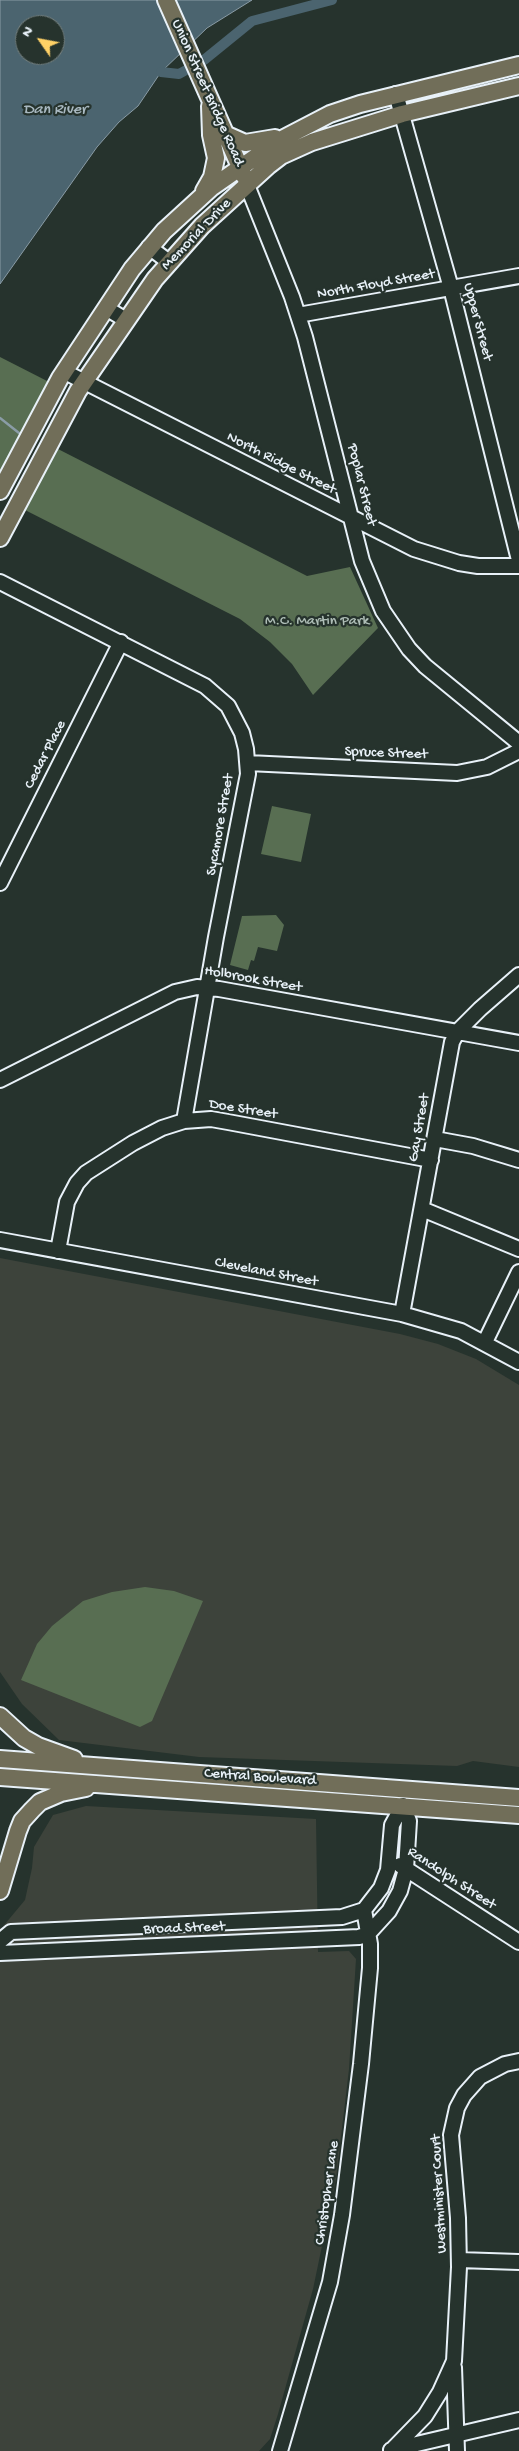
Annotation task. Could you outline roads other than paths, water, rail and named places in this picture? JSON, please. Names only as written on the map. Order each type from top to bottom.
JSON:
[{"type":"main road","name":"Union Street Bridge Road","points":[[166,0],[247,185]]},
{"type":"main road","name":"Memorial Drive","points":[[0,492],[65,372],[106,308],[149,247],[201,196],[240,166],[289,134],[330,114],[396,94],[519,65]]},
{"type":"main road","name":"Memorial Drive","points":[[0,538],[40,460],[84,381],[126,320],[169,262],[202,226],[268,166],[296,148],[402,114],[519,86]]},
{"type":"main road","points":[[201,196],[212,177],[216,158],[211,135],[209,100]]},
{"type":"main road","points":[[226,135],[236,141],[256,143],[289,134]]},
{"type":"main road","points":[[0,1716],[18,1734],[38,1746],[98,1766]]},
{"type":"main road","name":"Central Boulevard","points":[[0,1759],[519,1798]]},
{"type":"main road","name":"Central Boulevard","points":[[0,1777],[519,1815]]},
{"type":"main road","points":[[0,1891],[20,1826],[32,1810],[40,1802],[61,1793],[107,1784]]},
{"type":"street","name":"Upper Street","points":[[396,94],[451,288],[519,560]]},
{"type":"street","name":"Poplar Street","points":[[247,185],[298,315],[368,575],[383,611],[395,631],[425,666],[519,743]]},
{"type":"street","points":[[149,247],[169,262]]},
{"type":"street","name":"North Floyd Street","points":[[298,315],[519,276]]},
{"type":"street","points":[[106,308],[126,320]]},
{"type":"street","name":"North Ridge Street","points":[[65,372],[353,520],[414,549],[436,557],[478,566],[519,566]]},
{"type":"street","name":"Sycamore Street","points":[[0,582],[205,686],[218,695],[236,719],[244,741],[248,763],[241,812],[207,987],[184,1121]]},
{"type":"street","name":"Cedar Place","points":[[0,883],[120,642]]},
{"type":"street","name":"Spruce Street","points":[[248,763],[458,773],[487,767],[519,752]]},
{"type":"street","name":"Gay Street","points":[[402,1314],[452,1042],[458,1031],[519,975]]},
{"type":"street","name":"Holbrook Street","points":[[0,1080],[175,992],[187,988],[207,987],[382,1020],[458,1031],[519,1043]]},
{"type":"street","name":"Doe Street","points":[[58,1251],[66,1202],[77,1183],[86,1173],[162,1128],[184,1121],[211,1119],[431,1160]]},
{"type":"street","points":[[435,1140],[472,1146],[519,1160]]},
{"type":"street","points":[[422,1209],[519,1249]]},
{"type":"street","name":"Cleveland Street","points":[[0,1240],[402,1314],[461,1331],[485,1342],[519,1362]]},
{"type":"street","points":[[485,1342],[519,1272]]},
{"type":"street","points":[[364,1910],[381,1888],[390,1859],[392,1825],[402,1805]]},
{"type":"street","points":[[368,1934],[389,1911],[400,1891],[406,1869],[410,1822],[402,1805]]},
{"type":"street","name":"Randolph Street","points":[[390,1859],[519,1942]]},
{"type":"street","name":"Christopher Lane","points":[[280,2451],[330,2282],[341,2224],[367,2011],[370,1968],[368,1934],[364,1910]]},
{"type":"street","name":"Broad Street","points":[[0,1941],[11,1932],[342,1916],[364,1910]]},
{"type":"street","name":"Broad Street","points":[[0,1953],[359,1937],[368,1934]]},
{"type":"street","name":"Westminister Court","points":[[457,2451],[454,2360],[459,2260],[458,2218],[451,2135],[455,2114],[464,2095],[480,2077],[499,2066],[519,2061]]},
{"type":"street","points":[[459,2260],[519,2262]]},
{"type":"street","name":"Westminister Court","points":[[390,2451],[425,2416],[440,2392],[454,2360]]},
{"type":"street","points":[[390,2451],[519,2420]]},
{"type":"street","points":[[390,2451],[396,2451]]},
{"type":"water","name":"Dan River","points":[[0,0],[252,0],[207,28],[161,72],[138,106],[119,122],[97,147],[0,284]]},
{"type":"waterway","points":[[161,72],[179,74],[204,60],[252,21],[332,0]]},
{"type":"waterway","points":[[0,418],[19,433]]},
{"type":"park label","name":"M.C. Martin Park","points":[[317,622]]}]
